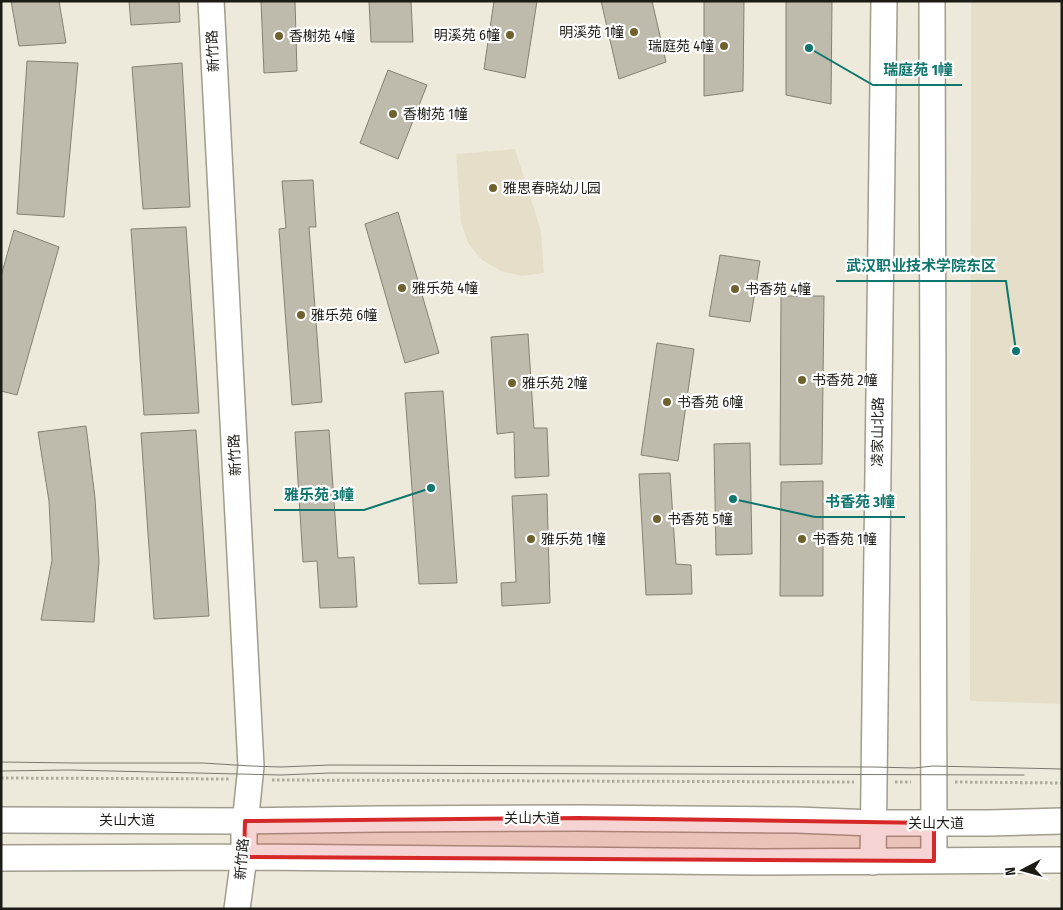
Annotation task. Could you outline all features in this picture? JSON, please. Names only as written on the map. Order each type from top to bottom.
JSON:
[{"type":"main road","name":"新竹路","points":[[211,1],[250,746],[250,780],[244,857],[237,909]]},
{"type":"main road","name":"凌家山北路","points":[[873,862],[884,1]]},
{"type":"main road","points":[[932,1],[934,861]]},
{"type":"main road","name":"关山大道","points":[[1,820],[246,821],[578,818],[797,820],[873,823],[1062,822]]},
{"type":"main road","points":[[1,858],[244,857],[740,862],[1062,860]]},
{"type":"path","points":[[1,778],[1062,783]]},
{"type":"highlighted area","points":[[578,818],[934,823],[934,861],[244,857],[245,821]]},
{"type":"shaded area","points":[[971,1],[1062,1],[1062,704],[970,701]]},
{"type":"shaded area","name":"雅思春晓幼儿园","points":[[515,149],[541,231],[544,273],[522,276],[501,271],[482,260],[468,243],[461,223],[456,154]]},
{"type":"building","points":[[11,1],[59,1],[66,43],[19,46]]},
{"type":"building","points":[[129,1],[179,1],[180,22],[131,25]]},
{"type":"building","name":"香榭苑 4幢","points":[[261,1],[295,1],[297,71],[264,73]]},
{"type":"building","points":[[369,1],[411,1],[413,42],[371,42]]},
{"type":"building","name":"明溪苑 6幢","points":[[494,1],[537,1],[525,78],[484,69]]},
{"type":"building","name":"明溪苑 1幢","points":[[601,1],[652,1],[666,62],[619,79]]},
{"type":"building","name":"瑞庭苑 4幢","points":[[704,1],[744,1],[743,91],[704,96]]},
{"type":"building","points":[[786,1],[832,1],[831,104],[786,95]]},
{"type":"building","points":[[27,61],[78,63],[64,217],[17,214]]},
{"type":"building","points":[[182,63],[190,207],[143,209],[132,67]]},
{"type":"building","name":"香榭苑 1幢","points":[[388,70],[427,85],[398,159],[360,143]]},
{"type":"building","name":"雅乐苑 6幢","points":[[313,180],[316,227],[309,227],[322,402],[292,405],[279,229],[286,228],[282,181]]},
{"type":"building","name":"雅乐苑 4幢","points":[[398,212],[439,353],[405,363],[365,224]]},
{"type":"building","points":[[186,227],[199,413],[144,415],[131,229]]},
{"type":"building","points":[[14,230],[59,247],[17,395],[1,391],[1,276]]},
{"type":"building","name":"书香苑 4幢","points":[[720,255],[760,261],[750,322],[709,316]]},
{"type":"building","name":"书香苑 2幢","points":[[781,296],[824,296],[822,464],[780,465]]},
{"type":"building","name":"雅乐苑 2幢","points":[[528,334],[534,428],[547,428],[549,476],[515,478],[514,432],[497,434],[491,337]]},
{"type":"building","name":"书香苑 6幢","points":[[657,343],[694,349],[678,461],[641,455]]},
{"type":"building","points":[[443,391],[457,583],[419,584],[405,393]]},
{"type":"building","points":[[86,426],[95,498],[99,562],[94,622],[41,620],[52,560],[49,501],[38,432]]},
{"type":"building","points":[[196,430],[209,616],[154,619],[141,433]]},
{"type":"building","points":[[329,430],[338,558],[354,557],[357,607],[320,608],[317,561],[303,562],[295,432]]},
{"type":"building","points":[[750,443],[752,554],[716,555],[714,444]]},
{"type":"building","name":"书香苑 5幢","points":[[670,473],[676,564],[691,565],[692,594],[646,595],[639,474]]},
{"type":"building","name":"书香苑 1幢","points":[[823,481],[823,596],[780,596],[781,482]]},
{"type":"building","name":"雅乐苑 1幢","points":[[547,494],[550,603],[502,606],[501,583],[516,582],[512,496]]},
{"type":"tram line","points":[[1,762],[203,763],[281,767],[330,765],[914,768],[933,766],[1062,769]]},
{"type":"tram line","points":[[1,771],[69,770],[281,775],[330,773],[1024,775]]},
{"type":"place","name":"明溪苑 1幢","points":[[634,32]]},
{"type":"place","name":"明溪苑 6幢","points":[[510,35]]},
{"type":"place","name":"香榭苑 4幢","points":[[279,36]]},
{"type":"place","name":"瑞庭苑 4幢","points":[[724,46]]},
{"type":"place","name":"瑞庭苑 1幢","points":[[809,48]]},
{"type":"place","name":"香榭苑 1幢","points":[[393,114]]},
{"type":"place","name":"雅思春晓幼儿园","points":[[493,188]]},
{"type":"place","name":"雅乐苑 4幢","points":[[402,288]]},
{"type":"place","name":"书香苑 4幢","points":[[735,289]]},
{"type":"place","name":"雅乐苑 6幢","points":[[301,315]]},
{"type":"place","name":"武汉职业技术学院东区","points":[[1016,351]]},
{"type":"place","name":"书香苑 2幢","points":[[802,380]]},
{"type":"place","name":"雅乐苑 2幢","points":[[512,383]]},
{"type":"place","name":"书香苑 6幢","points":[[667,402]]},
{"type":"place","name":"雅乐苑 3幢","points":[[431,488]]},
{"type":"place","name":"书香苑 3幢","points":[[733,499]]},
{"type":"place","name":"书香苑 5幢","points":[[657,519]]},
{"type":"place","name":"雅乐苑 1幢","points":[[531,539]]},
{"type":"place","name":"书香苑 1幢","points":[[802,539]]}]
